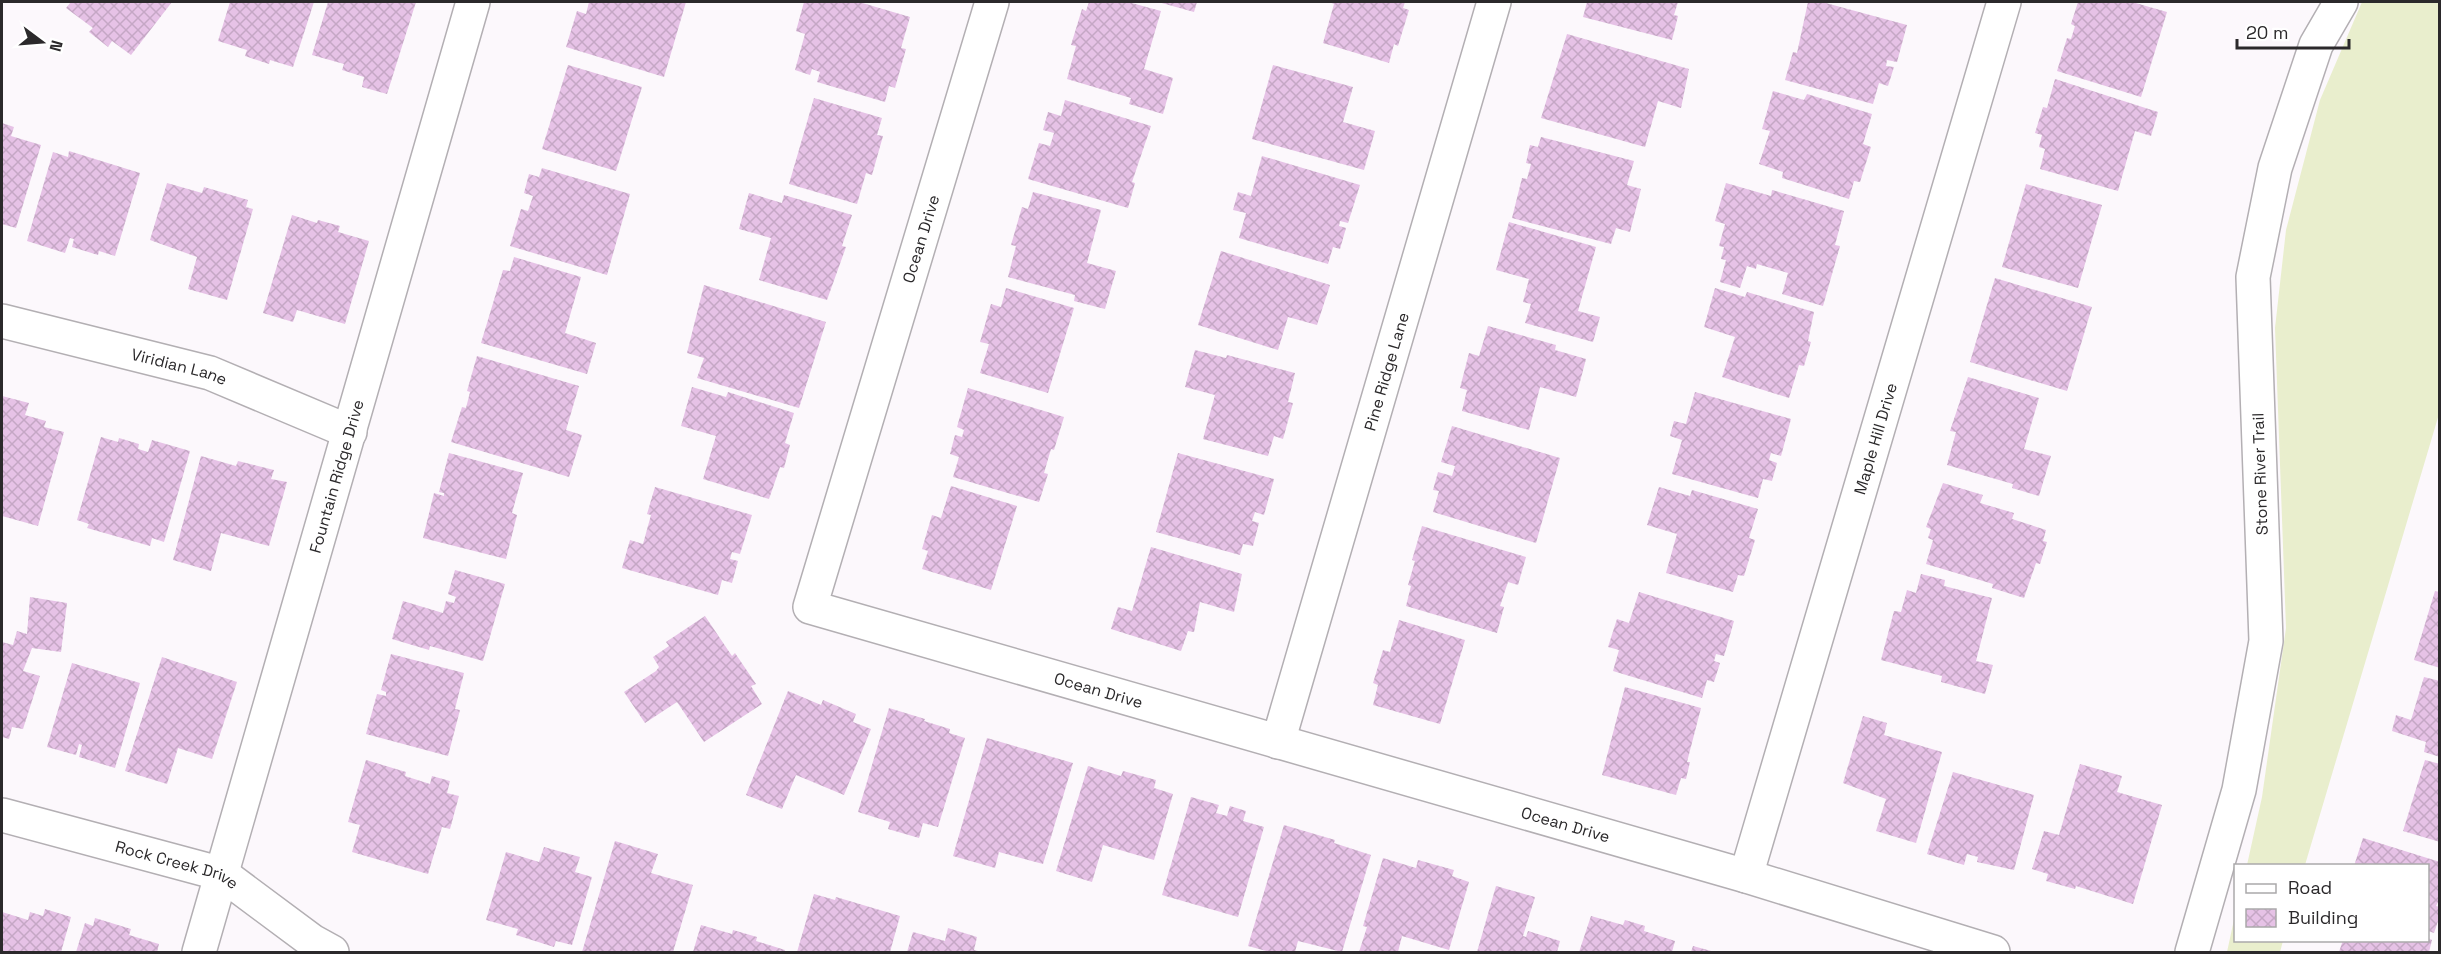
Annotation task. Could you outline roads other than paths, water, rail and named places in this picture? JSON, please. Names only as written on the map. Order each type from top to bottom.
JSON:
[{"type":"street","name":"Fountain Ridge Drive","points":[[199,952],[473,2]]},
{"type":"street","name":"Ocean Drive","points":[[992,2],[810,607],[1746,876],[1993,952]]},
{"type":"street","name":"Pine Ridge Lane","points":[[1278,741],[1494,2]]},
{"type":"street","name":"Maple Hill Drive","points":[[1746,876],[2004,2]]},
{"type":"street","name":"Stone River Trail","points":[[2192,952],[2239,790],[2266,641],[2253,277],[2275,168],[2316,45],[2341,2]]},
{"type":"street","name":"Viridian Lane","points":[[2,321],[210,373],[350,432]]},
{"type":"street","name":"Rock Creek Drive","points":[[2,815],[222,874],[312,941],[332,952]]}]
